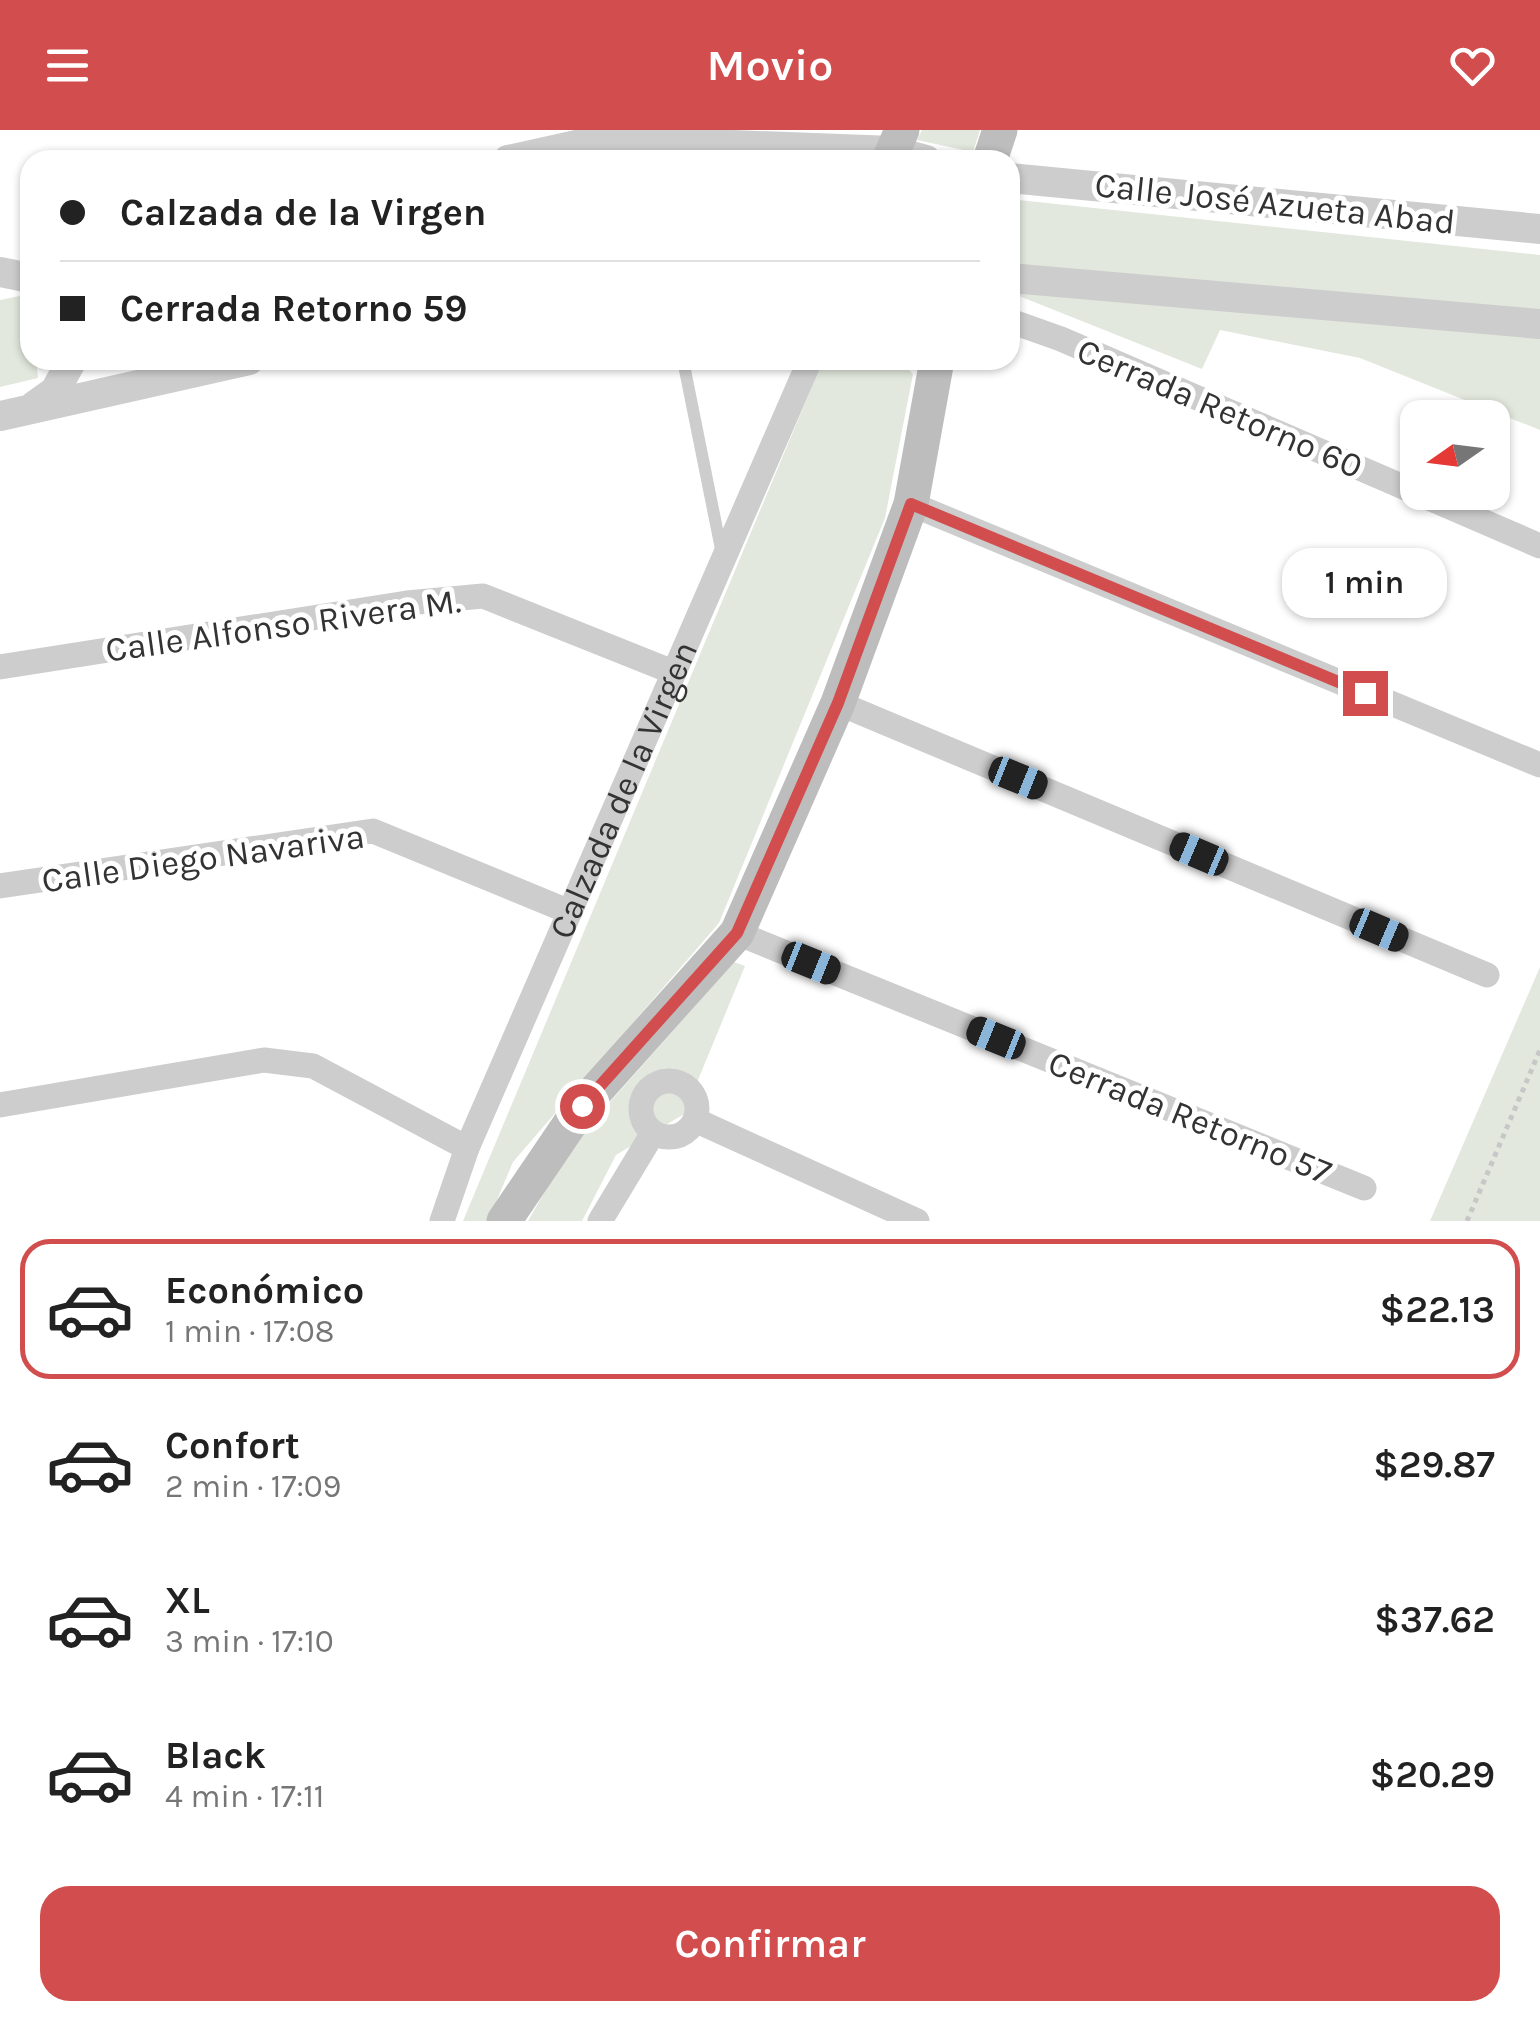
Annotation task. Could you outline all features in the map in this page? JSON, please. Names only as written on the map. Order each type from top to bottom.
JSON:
[{"type":"main road","points":[[504,1221],[582,1106],[737,933],[838,703],[911,504],[932,370]]},
{"type":"street","points":[[554,150],[599,140],[902,150]]},
{"type":"street","name":"Calle José Azueta Abad","points":[[1020,179],[1540,229]]},
{"type":"street","points":[[1020,279],[1540,324]]},
{"type":"street","name":"Cerrada Retorno 60","points":[[1020,325],[1540,546]]},
{"type":"street","points":[[6,415],[43,402],[55,392],[67,370]]},
{"type":"street","points":[[6,415],[205,370]]},
{"type":"street","name":"Calzada de la Virgen","points":[[442,1221],[467,1148],[806,370]]},
{"type":"street","points":[[911,504],[1540,766]]},
{"type":"street","name":"Calle Alfonso Rivera M.","points":[[0,668],[407,603],[482,596],[673,672]]},
{"type":"street","points":[[838,703],[1487,975]]},
{"type":"street","name":"Calle Diego Navariva","points":[[0,886],[373,831],[570,912]]},
{"type":"street","name":"Cerrada Retorno 57","points":[[737,933],[1364,1188]]},
{"type":"street","points":[[0,1105],[264,1060],[313,1066],[467,1148]]},
{"type":"street","points":[[661,1081],[686,1086],[698,1108],[688,1130],[677,1136],[652,1132],[640,1110],[650,1087],[661,1081]]},
{"type":"street","points":[[695,1120],[917,1221]]},
{"type":"street","points":[[600,1221],[652,1132]]},
{"type":"lane","points":[[685,370],[724,562]]},
{"type":"path","points":[[1468,1221],[1540,1050]]},
{"type":"shaded area","points":[[922,130],[980,130],[974,150],[917,140]]},
{"type":"shaded area","points":[[1020,200],[1540,255],[1540,430],[1510,418],[1510,400],[1465,400],[1360,358],[1220,330],[1202,369],[1020,296]]},
{"type":"shaded area","points":[[20,296],[20,370],[37,370],[38,378],[0,387],[0,300]]},
{"type":"shaded area","points":[[819,370],[909,370],[913,374],[885,518],[719,923],[513,1162],[488,1221],[463,1221]]},
{"type":"shaded area","points":[[734,962],[745,966],[684,1114],[616,1155],[582,1221],[528,1221],[571,1146]]},
{"type":"shaded area","points":[[1540,967],[1540,1221],[1430,1221]]},
{"type":"route","points":[[582,1106],[737,933],[838,703],[911,504],[1365,693]]}]
